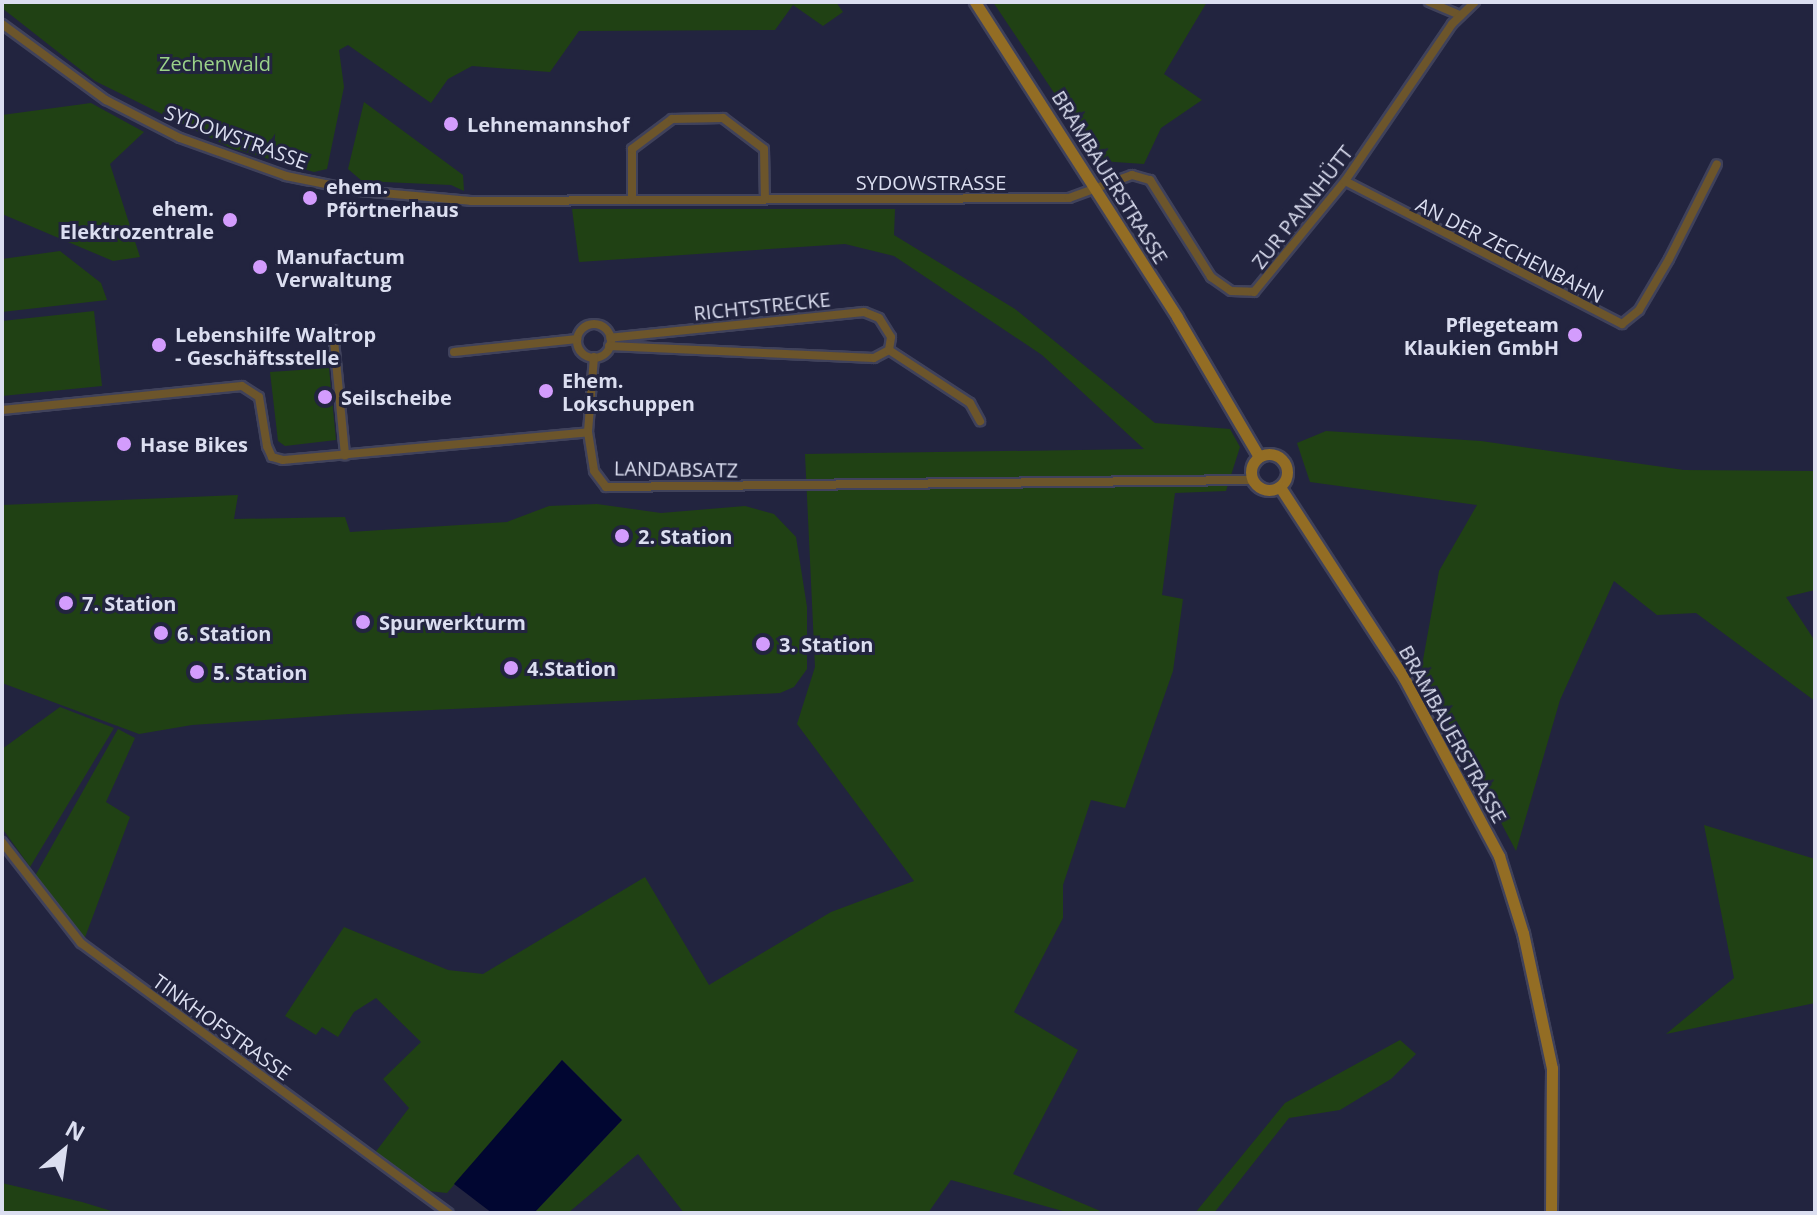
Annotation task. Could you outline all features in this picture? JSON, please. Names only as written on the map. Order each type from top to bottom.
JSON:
[{"type":"main road","name":"BRAMBAUERSTRASSE","points":[[975,2],[1095,186],[1259,457]]},
{"type":"main road","points":[[1270,454],[1283,460],[1287,472],[1280,487],[1265,489],[1253,480],[1252,467],[1259,457],[1270,454]]},
{"type":"main road","name":"BRAMBAUERSTRASSE","points":[[1280,487],[1404,678],[1499,856],[1523,933],[1552,1068],[1551,1213]]},
{"type":"street","points":[[1429,2],[1460,15]]},
{"type":"street","name":"ZUR PANNHÜTT","points":[[1095,186],[1132,175],[1150,180],[1211,277],[1231,291],[1254,292],[1345,181],[1460,15],[1475,2]]},
{"type":"street","name":"SYDOWSTRASSE","points":[[2,24],[106,100],[180,138],[286,176],[423,198],[1069,198],[1095,186]]},
{"type":"street","points":[[632,200],[632,149],[672,119],[723,118],[764,149],[765,199]]},
{"type":"street","name":"AN DER ZECHENBAHN","points":[[1345,181],[1622,324],[1639,310],[1662,272],[1717,164]]},
{"type":"street","name":"RICHTSTRECKE","points":[[864,312],[887,326],[889,350],[874,358],[610,342],[864,312]]},
{"type":"street","name":"RICHTSTRECKE","points":[[454,352],[577,339],[592,324],[604,327],[610,342]]},
{"type":"street","points":[[333,330],[345,455]]},
{"type":"street","points":[[577,339],[581,352],[594,357]]},
{"type":"street","points":[[2,410],[242,386],[259,397],[272,457],[345,455],[588,432],[594,357],[610,342]]},
{"type":"street","points":[[889,350],[970,403],[980,421]]},
{"type":"street","name":"LANDABSATZ","points":[[588,432],[594,471],[606,487],[620,489],[1253,480]]},
{"type":"street","name":"TINKHOFSTRASSE","points":[[2,842],[81,943],[448,1213]]},
{"type":"green space","name":"Zechenwald","points":[[2,2],[836,2],[843,12],[823,26],[793,5],[775,30],[579,31],[550,72],[472,66],[448,79],[431,103],[348,45],[339,50],[344,87],[327,169],[314,172],[231,148],[95,81],[2,8]]},
{"type":"green space","points":[[993,2],[1207,2],[1164,74],[1202,100],[1161,128],[1144,164],[1100,161]]},
{"type":"green space","points":[[364,102],[463,175],[464,191],[451,185],[362,181],[348,169]]},
{"type":"green space","points":[[91,103],[144,132],[110,164],[140,257],[113,261],[2,214],[2,115]]},
{"type":"green space","points":[[572,209],[895,209],[894,235],[1015,309],[1155,423],[1230,429],[1240,447],[1226,491],[1175,493],[1162,595],[1183,599],[1173,671],[1125,808],[1091,800],[1063,885],[1063,918],[1014,1012],[1078,1050],[1013,1174],[1105,1213],[1070,1213],[951,1180],[928,1213],[684,1213],[638,1154],[568,1213],[534,1213],[622,1120],[562,1060],[447,1193],[428,1191],[374,1154],[409,1108],[383,1079],[421,1042],[376,998],[354,1012],[338,1037],[322,1027],[316,1035],[285,1016],[344,927],[448,970],[483,974],[645,877],[709,985],[831,912],[914,881],[797,724],[815,667],[805,454],[1144,449],[1042,355],[894,256],[845,244],[579,262]]},
{"type":"green space","points":[[60,251],[101,283],[107,300],[2,312],[2,259]]},
{"type":"green space","points":[[94,311],[102,386],[2,396],[2,321]]},
{"type":"green space","points":[[329,368],[336,440],[285,446],[278,441],[270,372]]},
{"type":"green space","points":[[1326,431],[1481,441],[1684,470],[1815,471],[1815,590],[1786,597],[1815,641],[1815,701],[1696,613],[1657,615],[1614,581],[1560,700],[1516,851],[1421,671],[1439,571],[1477,505],[1310,482],[1297,443]]},
{"type":"green space","points":[[238,495],[234,519],[345,517],[350,532],[507,522],[549,506],[597,504],[661,513],[745,506],[774,514],[796,537],[807,607],[807,669],[794,687],[780,693],[349,714],[192,725],[139,734],[2,683],[2,505]]},
{"type":"green space","points":[[60,707],[114,728],[30,867],[2,828],[2,749]]},
{"type":"green space","points":[[118,729],[135,738],[106,802],[130,817],[84,940],[35,876]]},
{"type":"green space","points":[[1704,825],[1815,859],[1815,1003],[1666,1034],[1734,978]]},
{"type":"green space","points":[[1400,1040],[1416,1054],[1391,1079],[1340,1110],[1289,1118],[1214,1213],[1195,1213],[1285,1103]]},
{"type":"green space","points":[[2,1183],[82,1202],[118,1213],[2,1213]]},
{"type":"water","points":[[562,1060],[622,1120],[534,1213],[492,1213],[454,1184]]},
{"type":"place","name":"Lehnemannshof","points":[[451,124]]},
{"type":"place","name":"ehem. Pförtnerhaus","points":[[310,198]]},
{"type":"place","name":"ehem. Elektrozentrale","points":[[230,220]]},
{"type":"place","name":"Manufactum Verwaltung","points":[[260,267]]},
{"type":"place","name":"Pflegeteam Klaukien GmbH","points":[[1575,335]]},
{"type":"place","name":"Lebenshilfe Waltrop - Geschäftsstelle","points":[[159,345]]},
{"type":"place","name":"Ehem. Lokschuppen","points":[[546,391]]},
{"type":"place","name":"Seilscheibe","points":[[325,397]]},
{"type":"place","name":"Hase Bikes","points":[[124,444]]},
{"type":"place","name":"2. Station","points":[[622,536]]},
{"type":"place","name":"7. Station","points":[[66,603]]},
{"type":"place","name":"Spurwerkturm","points":[[363,622]]},
{"type":"place","name":"6. Station","points":[[161,633]]},
{"type":"place","name":"3. Station","points":[[763,644]]},
{"type":"place","name":"4.Station","points":[[511,668]]},
{"type":"place","name":"5. Station","points":[[197,672]]}]
